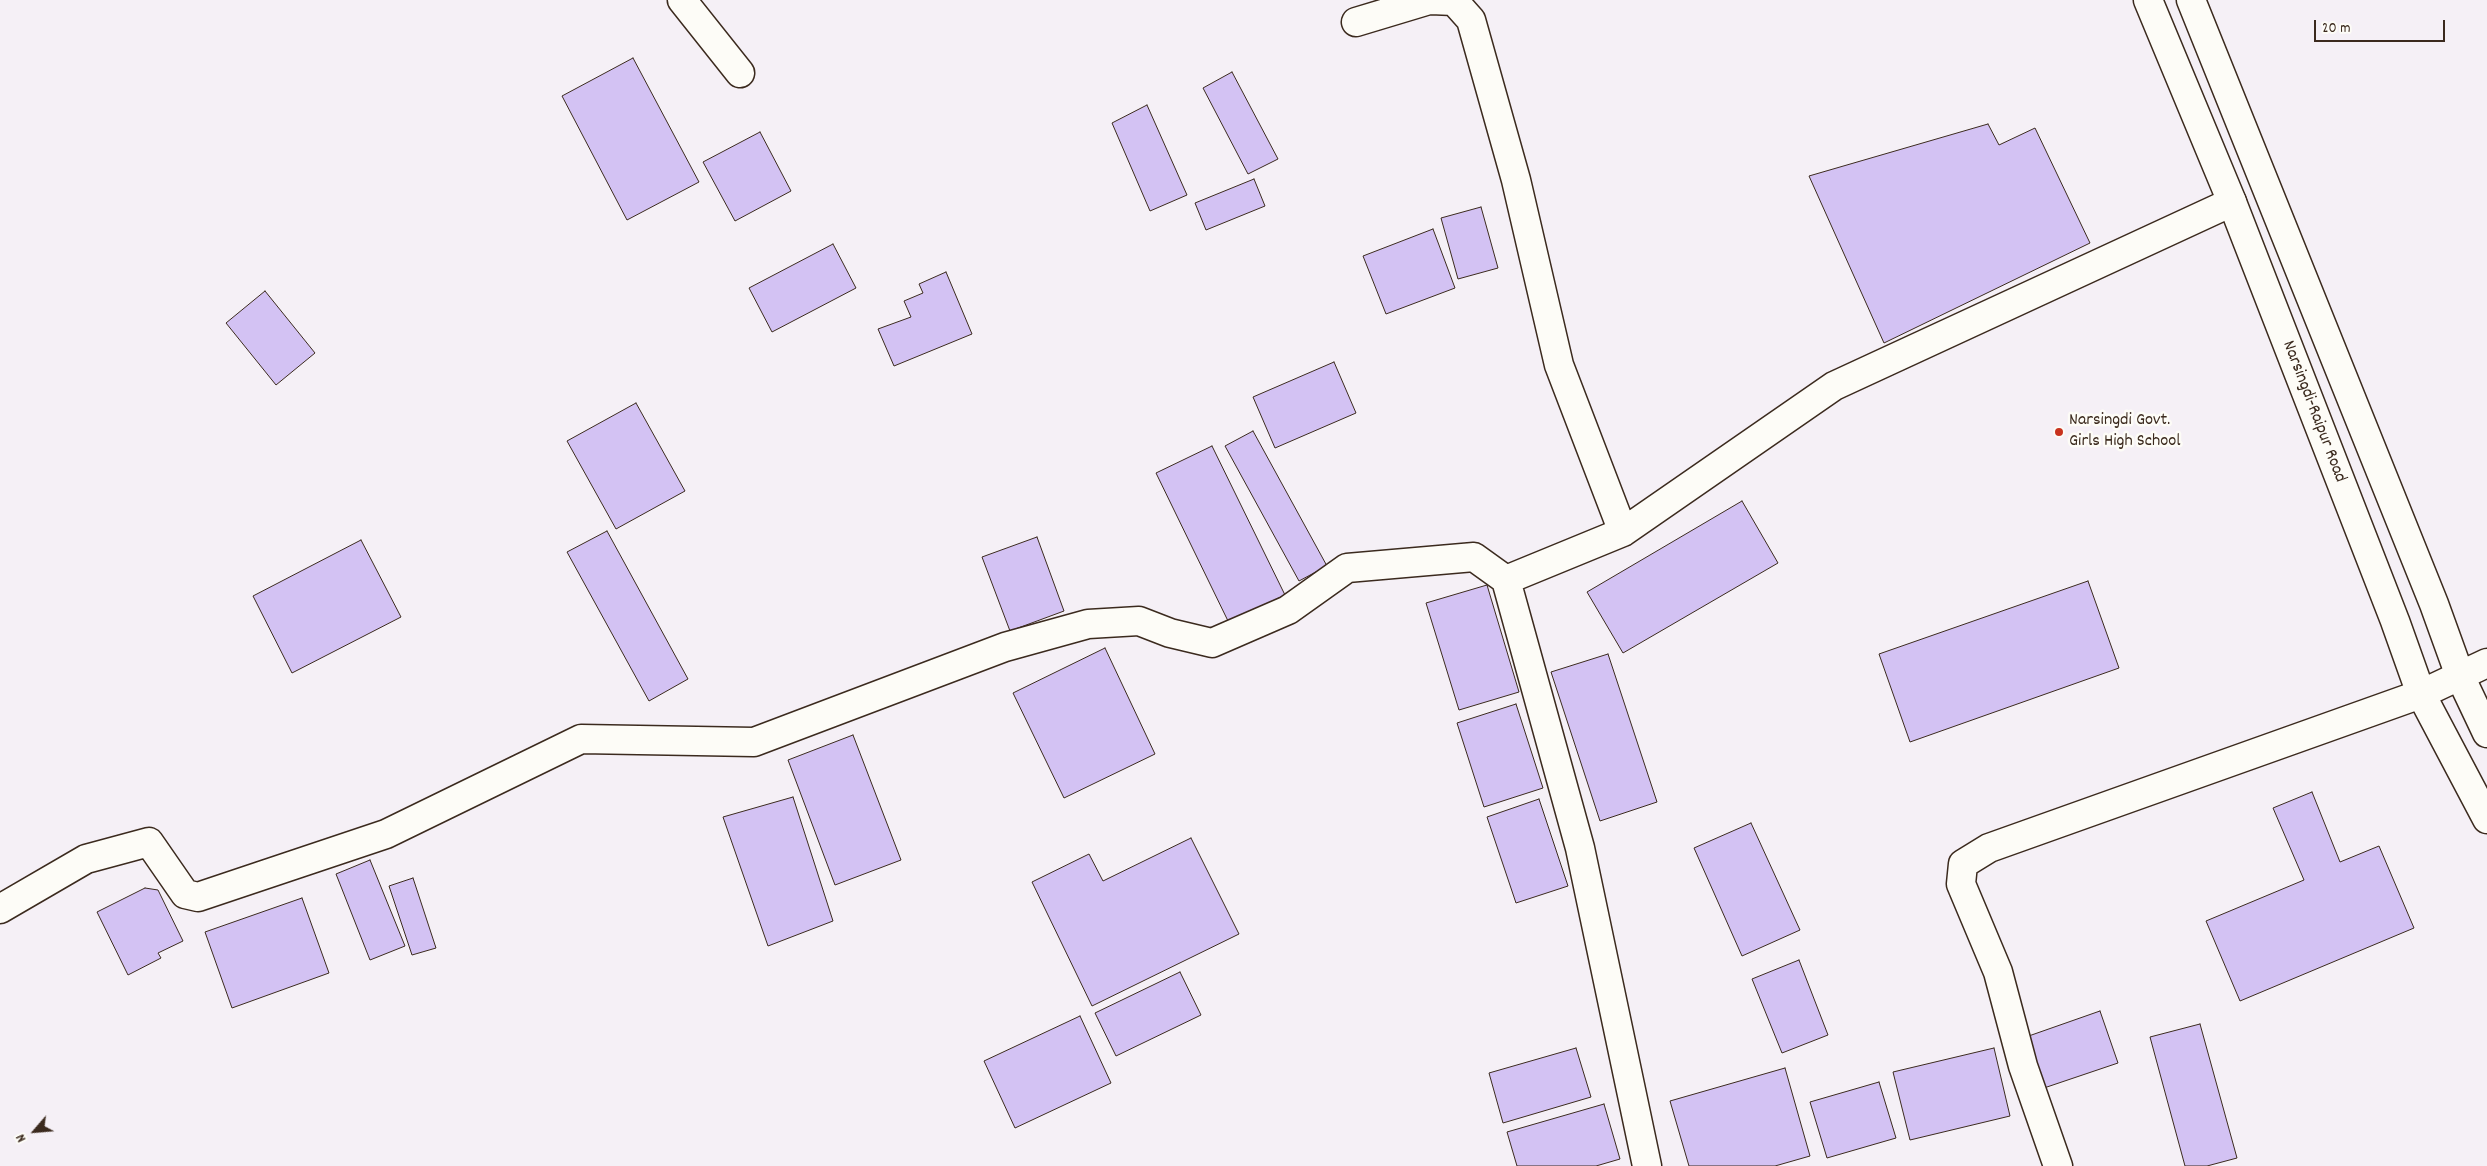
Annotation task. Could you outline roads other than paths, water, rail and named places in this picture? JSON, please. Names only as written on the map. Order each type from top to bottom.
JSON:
[{"type":"street","points":[[682,0],[740,73]]},
{"type":"street","points":[[1356,22],[1430,0],[1454,1],[1472,20],[1516,180],[1559,365],[1623,532]]},
{"type":"street","name":"Narsingdi-Raipur Road","points":[[2148,0],[2232,202],[2388,602],[2421,694],[2487,819]]},
{"type":"street","points":[[2191,0],[2434,604],[2460,676],[2487,733]]},
{"type":"street","points":[[1506,580],[1623,532],[1834,386],[2232,202]]},
{"type":"street","points":[[0,909],[86,859],[149,842],[185,894],[198,898],[386,834],[581,738],[754,742],[1005,647],[1088,624],[1139,621],[1170,633],[1212,643],[1288,610],[1347,568],[1474,556],[1506,580],[1580,848],[1647,1166]]},
{"type":"street","points":[[2058,1166],[2023,1066],[1998,972],[1961,884],[1963,864],[1989,848],[2421,694],[2487,663]]},
{"type":"place","name":"Narsingdi Govt. Girls High School","points":[[2059,432]]}]
